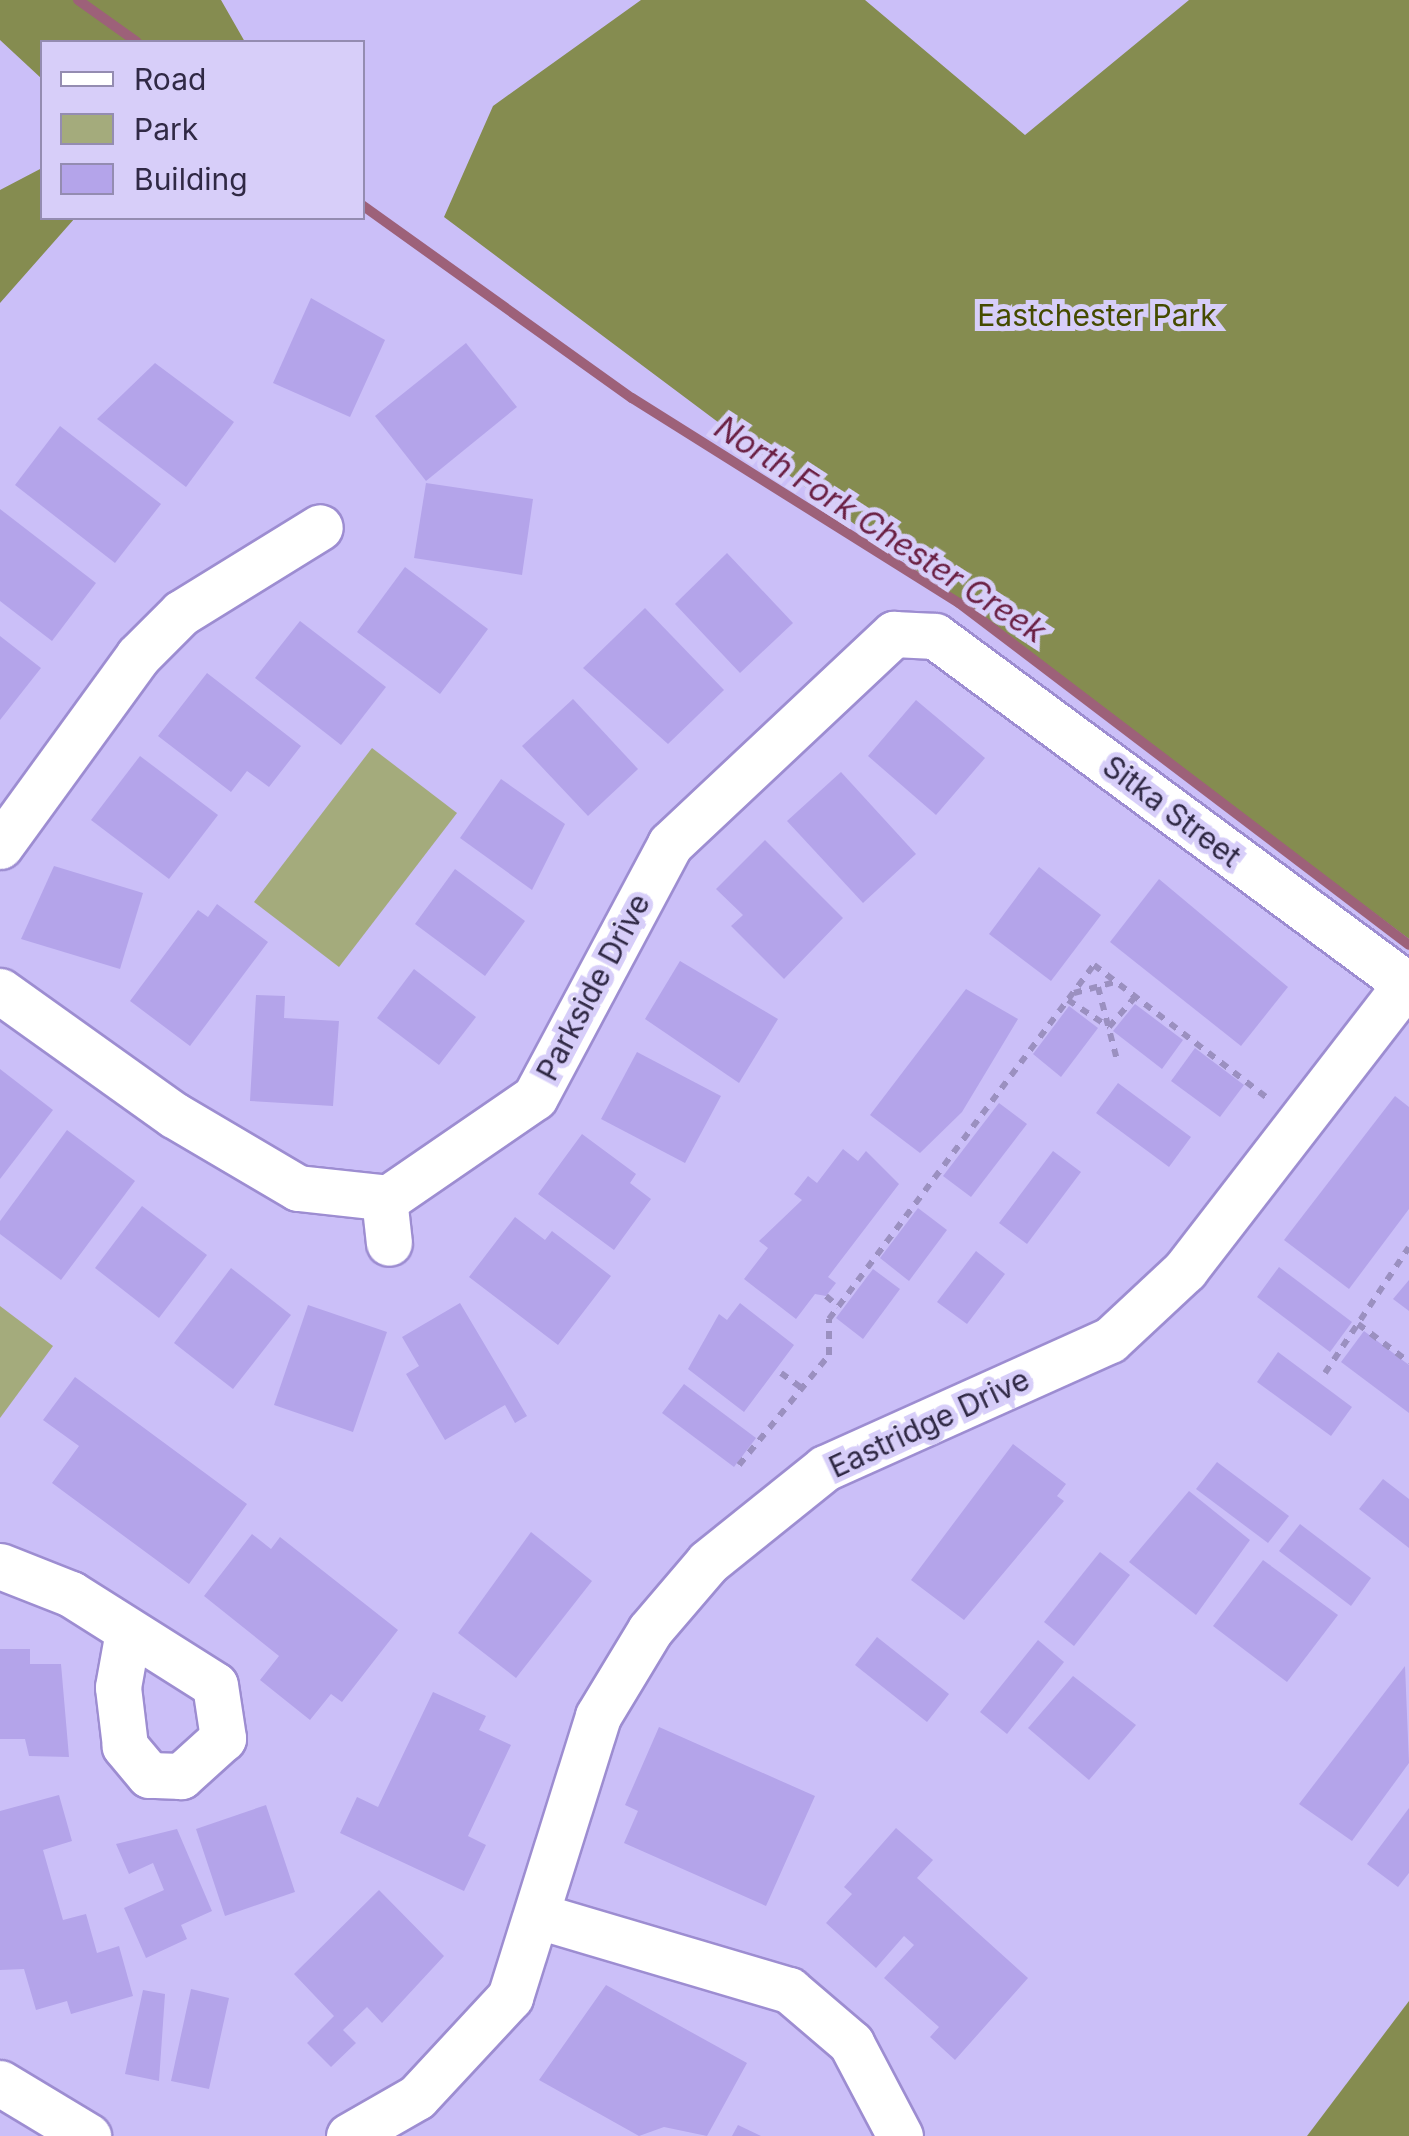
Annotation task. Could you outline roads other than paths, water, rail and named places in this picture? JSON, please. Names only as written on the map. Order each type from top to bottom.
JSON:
[{"type":"street","points":[[0,846],[138,656],[180,612],[320,526]]},
{"type":"street","name":"Parkside Drive","points":[[384,1198],[458,1159],[535,1097],[670,844],[856,662],[894,634],[935,636]]},
{"type":"street","name":"Sitka Street","points":[[935,636],[1408,986]]},
{"type":"street","name":"Eastridge Drive","points":[[349,2136],[463,2057],[510,1997],[542,1916],[566,1805],[598,1716],[650,1630],[708,1562],[825,1468],[1110,1340],[1184,1270],[1296,1120],[1408,986]]},
{"type":"street","points":[[0,991],[174,1115],[298,1188],[384,1198],[389,1243]]},
{"type":"street","points":[[0,1566],[71,1594],[126,1637]]},
{"type":"street","points":[[542,1916],[789,1990],[850,2043],[900,2136]]},
{"type":"street","points":[[0,2083],[88,2136]]},
{"type":"waterway","name":"North Fork Chester Creek","points":[[78,0],[134,40]]},
{"type":"waterway","name":"North Fork Chester Creek","points":[[365,207],[632,398],[959,603],[1409,945]]},
{"type":"park label","name":"Eastchester Park","points":[[1097,315]]}]
